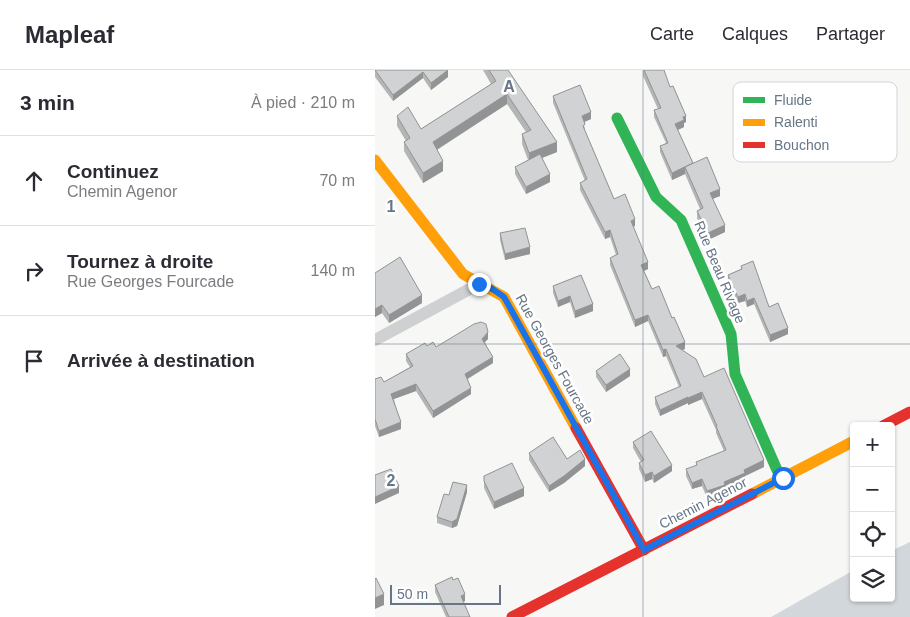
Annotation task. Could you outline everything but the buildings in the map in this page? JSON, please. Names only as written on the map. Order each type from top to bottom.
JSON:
[{"type":"street","name":"Rue Beau Rivage","points":[[617,118],[656,197],[681,220],[731,334],[735,374],[777,470],[783,478]]},
{"type":"street","name":"Rue Georges Fourcade","points":[[375,160],[463,274],[504,297],[644,550]]},
{"type":"street","points":[[375,340],[479,284]]},
{"type":"street","points":[[891,422],[910,412]]},
{"type":"street","name":"Chemin Agenor","points":[[512,617],[850,443]]},
{"type":"shaded area","points":[[910,542],[910,617],[771,617],[850,572],[850,602],[895,602],[895,549]]},
{"type":"traffic: fast","points":[[617,118],[656,197],[681,220],[731,334],[735,374],[777,470],[783,478]]},
{"type":"traffic: slow","points":[[375,160],[463,274],[504,297],[576,428]]},
{"type":"traffic: slow","points":[[752,494],[850,443]]},
{"type":"traffic: jam","points":[[891,422],[910,412]]},
{"type":"traffic: jam","points":[[576,428],[644,550]]},
{"type":"traffic: jam","points":[[512,617],[752,494]]},
{"type":"route","points":[[479,284],[491,288],[504,297],[644,550],[783,478]]}]
